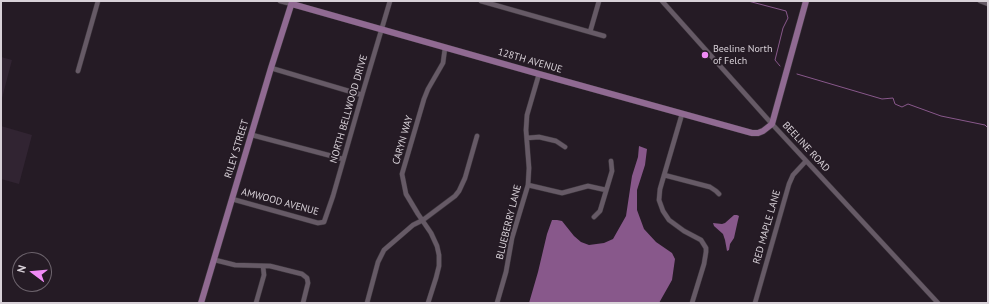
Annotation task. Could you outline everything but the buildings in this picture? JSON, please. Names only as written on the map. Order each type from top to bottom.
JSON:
[{"type":"street","points":[[78,71],[98,1]]},
{"type":"street","name":"128TH AVENUE","points":[[280,1],[292,3],[445,48],[752,133],[764,131],[772,124]]},
{"type":"street","name":"NORTH BELLWOOD DRIVE","points":[[324,222],[390,1]]},
{"type":"street","points":[[481,1],[492,2],[604,36]]},
{"type":"street","points":[[590,32],[600,1]]},
{"type":"street","name":"BEELINE ROAD","points":[[662,1],[772,124],[938,303]]},
{"type":"street","points":[[772,124],[806,1]]},
{"type":"street","points":[[980,1],[988,4]]},
{"type":"street","name":"RILEY STREET","points":[[201,303],[271,68],[292,3]]},
{"type":"street","name":"CARYN WAY","points":[[428,303],[439,266],[439,255],[431,233],[406,194],[402,174],[424,99],[442,63],[445,48]]},
{"type":"street","points":[[271,68],[362,95]]},
{"type":"street","name":"BLUEBERRY LANE","points":[[497,303],[506,272],[512,238],[528,185],[526,130],[527,115],[539,74]]},
{"type":"street","points":[[682,114],[659,195],[660,205],[667,217],[672,222],[701,240],[706,248],[704,264],[692,303]]},
{"type":"street","points":[[252,135],[343,159]]},
{"type":"street","points":[[367,303],[378,262],[384,250],[413,225],[423,220],[455,196],[459,191],[465,178],[477,136]]},
{"type":"street","points":[[527,138],[539,137],[556,141],[565,147]]},
{"type":"street","points":[[594,217],[600,211],[612,171],[611,161]]},
{"type":"street","name":"RED MAPLE LANE","points":[[755,303],[789,184],[793,175],[806,161]]},
{"type":"street","points":[[664,175],[710,187],[719,194]]},
{"type":"street","points":[[528,185],[562,193],[588,186],[606,190]]},
{"type":"street","name":"AMWOOD AVENUE","points":[[232,199],[318,223],[324,222]]},
{"type":"street","points":[[215,260],[235,265],[270,266],[302,274],[307,278],[308,283],[303,303]]},
{"type":"street","points":[[256,303],[264,275],[263,266]]},
{"type":"shaded area","points":[[1,57],[12,60],[1,102]]},
{"type":"shaded area","points":[[1,126],[32,135],[19,184],[1,179]]},
{"type":"shaded area","points":[[639,146],[647,149],[645,165],[637,190],[637,210],[644,229],[656,242],[672,253],[675,259],[672,280],[659,303],[529,303],[552,220],[562,221],[574,236],[581,242],[589,245],[604,243],[613,239],[626,216],[632,176],[638,157]]},
{"type":"shaded area","points":[[734,215],[739,216],[734,238],[730,244],[729,250],[727,251],[723,234],[714,226],[713,223],[725,223]]},
{"type":"waterway","points":[[748,1],[786,11],[788,18],[783,28],[775,60],[780,66]]},
{"type":"waterway","points":[[797,74],[882,99],[893,98],[895,104],[902,107],[908,104],[941,116],[985,125],[988,128]]},
{"type":"place","name":"Beeline North of Felch","points":[[705,55]]}]
